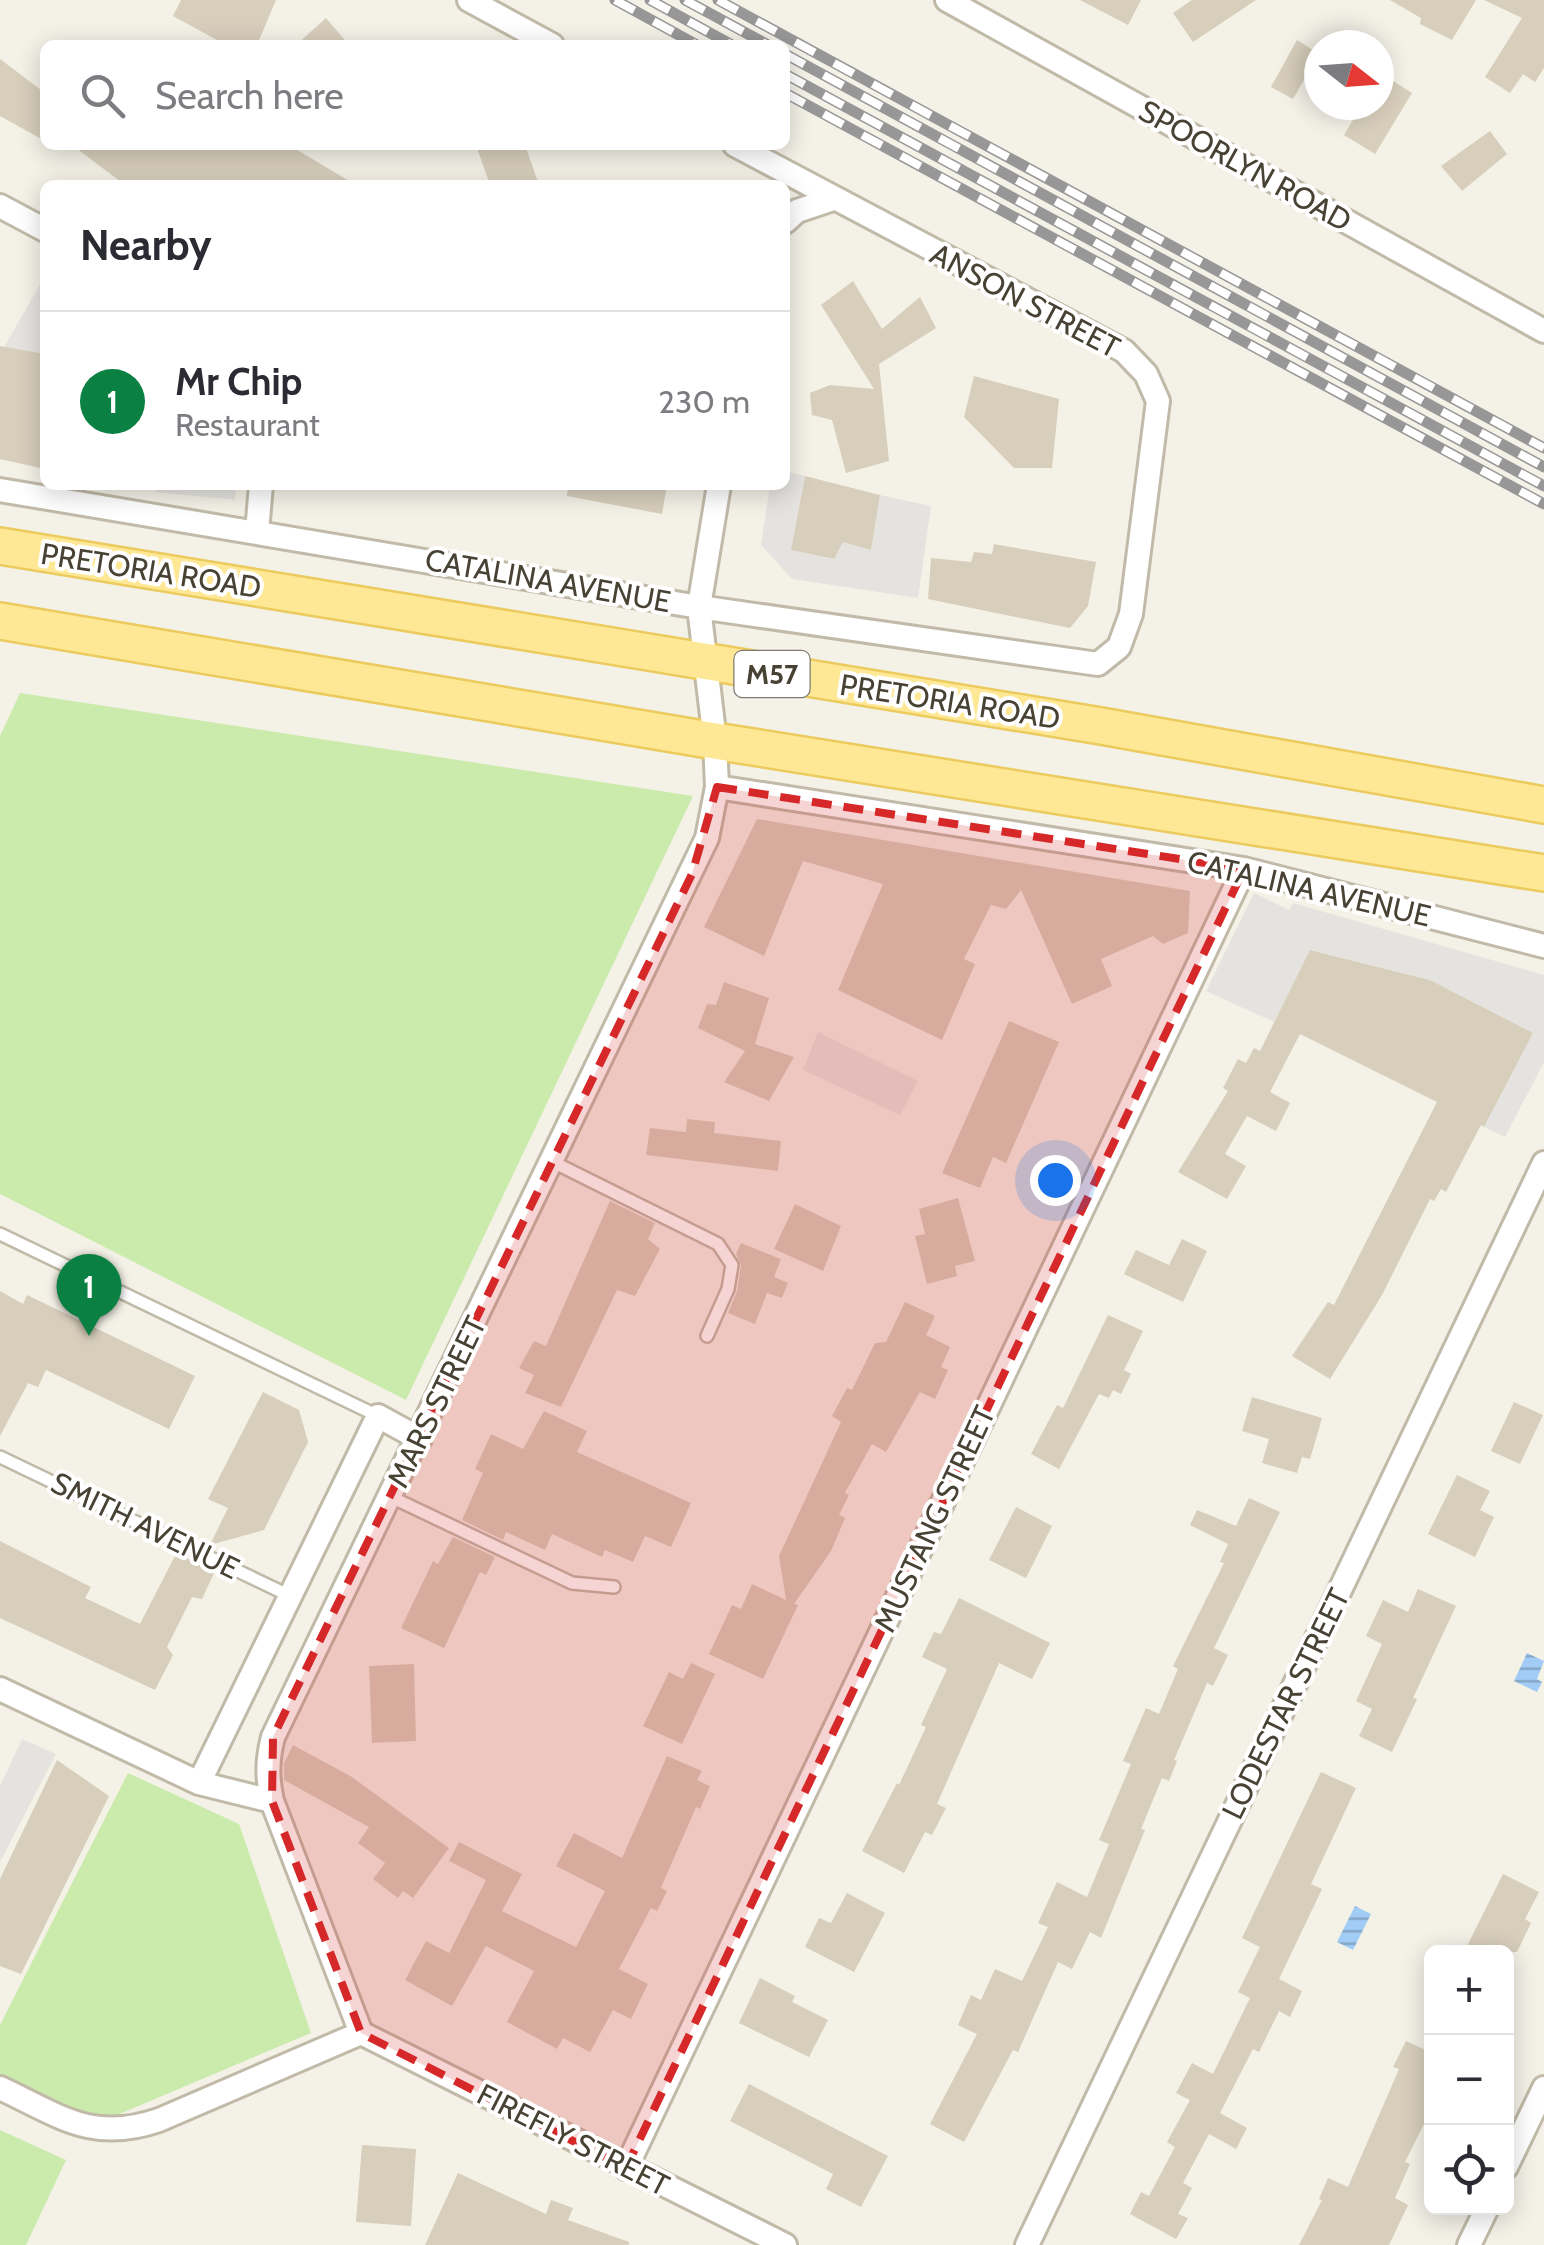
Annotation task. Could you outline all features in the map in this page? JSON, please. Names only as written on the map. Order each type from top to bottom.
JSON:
[{"type":"main road","name":"PRETORIA ROAD","points":[[0,546],[1138,732],[1544,805]]},
{"type":"main road","points":[[0,621],[1544,874]]},
{"type":"street","points":[[469,0],[543,40]]},
{"type":"street","name":"SPOORLYN ROAD","points":[[947,0],[1544,331]]},
{"type":"street","name":"ANSON STREET","points":[[741,150],[772,175]]},
{"type":"street","name":"ANSON STREET","points":[[790,182],[833,198],[1124,351],[1146,374],[1158,401],[1131,614],[1120,647],[1098,664]]},
{"type":"street","points":[[790,217],[796,210],[833,198]]},
{"type":"street","points":[[0,206],[40,227]]},
{"type":"street","name":"CATALINA AVENUE","points":[[0,490],[699,606],[1098,664]]},
{"type":"street","points":[[257,532],[260,490]]},
{"type":"street","name":"MARS STREET","points":[[361,2034],[272,1802],[267,1775],[273,1737],[707,838],[717,787],[699,606],[718,490]]},
{"type":"street","name":"CATALINA AVENUE","points":[[717,787],[1244,869],[1544,946]]},
{"type":"street","name":"MUSTANG STREET","points":[[626,2168],[1244,869]]},
{"type":"street","name":"LODESTAR STREET","points":[[1027,2245],[1544,1163]]},
{"type":"street","points":[[199,1783],[378,1416],[420,1438]]},
{"type":"street","points":[[0,1689],[199,1783],[272,1802]]},
{"type":"street","points":[[0,2088],[85,2127],[110,2131],[145,2125],[361,2034]]},
{"type":"street","name":"FIREFLY STREET","points":[[361,2034],[785,2245]]},
{"type":"street","points":[[1514,2150],[1544,2088]]},
{"type":"street","points":[[1469,2245],[1484,2215]]},
{"type":"lane","points":[[553,1162],[718,1244],[732,1264],[728,1289],[707,1336]]},
{"type":"lane","points":[[0,1234],[378,1416]]},
{"type":"lane","name":"SMITH AVENUE","points":[[0,1456],[290,1596]]},
{"type":"lane","points":[[391,1496],[572,1584],[614,1587]]},
{"type":"highlighted area","points":[[717,787],[1244,869],[626,2168],[361,2033],[272,1801],[273,1737],[692,874]]},
{"type":"green space","points":[[20,693],[693,796],[406,1400],[0,1194],[0,736]]},
{"type":"green space","points":[[128,1773],[239,1824],[311,2033],[91,2126],[0,2088],[0,2025]]},
{"type":"green space","points":[[0,2130],[66,2160],[26,2245],[0,2245]]},
{"type":"shaded area","points":[[40,285],[40,353],[4,347]]},
{"type":"shaded area","points":[[790,472],[805,476],[791,550],[833,559],[843,542],[871,550],[880,495],[931,506],[918,598],[792,579],[761,545],[769,490],[790,490]]},
{"type":"shaded area","points":[[155,490],[236,490],[235,500]]},
{"type":"shaded area","points":[[1254,893],[1289,910],[1293,903],[1544,975],[1544,1062],[1505,1137],[1484,1127],[1533,1033],[1430,980],[1311,950],[1274,1022],[1206,991]]},
{"type":"shaded area","points":[[818,1032],[918,1081],[900,1115],[803,1070]]},
{"type":"shaded area","points":[[22,1739],[56,1754],[0,1862],[0,1786]]},
{"type":"water","points":[[1527,1653],[1544,1661],[1537,1692],[1514,1681]]},
{"type":"water","points":[[1355,1906],[1371,1914],[1353,1950],[1337,1942]]},
{"type":"building","points":[[181,0],[276,0],[259,40],[217,40],[173,16]]},
{"type":"building","points":[[1080,0],[1141,0],[1128,25]]},
{"type":"building","points":[[1192,0],[1256,0],[1193,42],[1173,13]]},
{"type":"building","points":[[1390,0],[1476,0],[1452,40],[1420,24],[1421,18]]},
{"type":"building","points":[[1484,0],[1544,0],[1544,68],[1535,82],[1523,74],[1510,93],[1485,77],[1522,18]]},
{"type":"building","points":[[326,18],[345,40],[302,40]]},
{"type":"building","points":[[1297,40],[1304,44],[1304,80],[1293,99],[1271,87]]},
{"type":"building","points":[[0,59],[40,89],[40,138],[0,116]]},
{"type":"building","points":[[1394,82],[1412,93],[1375,154],[1344,135],[1353,120],[1394,120]]},
{"type":"building","points":[[1490,131],[1507,154],[1462,191],[1441,166]]},
{"type":"building","points":[[79,150],[297,150],[348,180],[118,180]]},
{"type":"building","points":[[478,150],[527,150],[537,180],[488,180]]},
{"type":"building","points":[[853,281],[882,329],[920,297],[936,328],[879,364],[889,461],[846,473],[832,420],[812,415],[810,393],[830,385],[874,389],[821,305]]},
{"type":"building","points":[[0,346],[40,353],[40,468],[0,459]]},
{"type":"building","points":[[974,376],[1059,399],[1052,468],[1014,468],[964,417]]},
{"type":"building","points":[[805,476],[880,495],[871,550],[843,542],[834,559],[791,550]]},
{"type":"building","points":[[568,490],[666,490],[662,514],[567,496]]},
{"type":"building","points":[[994,544],[1096,562],[1088,606],[1070,628],[928,599],[931,558],[971,562],[974,552],[992,554]]},
{"type":"building","points":[[757,819],[1190,891],[1188,933],[1163,944],[1153,936],[1101,959],[1112,986],[1072,1004],[1021,890],[1006,909],[991,905],[964,959],[975,964],[942,1040],[838,990],[883,884],[803,861],[764,956],[704,927]]},
{"type":"building","points":[[1310,950],[1430,980],[1533,1033],[1446,1192],[1441,1189],[1434,1201],[1430,1199],[1382,1295],[1330,1379],[1292,1356],[1328,1302],[1334,1305],[1437,1102],[1300,1034],[1270,1092],[1290,1103],[1276,1131],[1247,1116],[1225,1154],[1246,1166],[1227,1199],[1178,1172],[1228,1091],[1223,1088],[1238,1059],[1246,1063],[1254,1048],[1260,1051]]},
{"type":"building","points":[[724,982],[769,998],[755,1044],[794,1057],[769,1101],[724,1082],[745,1051],[698,1028],[707,1004],[716,1005]]},
{"type":"building","points":[[1009,1021],[1059,1042],[1006,1163],[993,1157],[980,1188],[942,1173]]},
{"type":"building","points":[[687,1119],[715,1122],[714,1133],[781,1141],[778,1171],[646,1155],[650,1128],[686,1132]]},
{"type":"building","points":[[958,1198],[975,1261],[955,1266],[957,1276],[927,1284],[915,1236],[925,1234],[919,1209]]},
{"type":"building","points":[[610,1201],[655,1223],[648,1239],[660,1249],[635,1296],[617,1290],[561,1407],[525,1393],[534,1375],[519,1368],[534,1341],[546,1346]]},
{"type":"building","points":[[795,1204],[841,1226],[823,1271],[774,1249]]},
{"type":"building","points":[[1182,1239],[1207,1251],[1183,1302],[1124,1274],[1136,1250],[1169,1265]]},
{"type":"building","points":[[741,1243],[781,1259],[774,1277],[788,1283],[782,1298],[767,1293],[755,1324],[728,1313],[737,1291],[741,1265],[736,1254]]},
{"type":"building","points":[[0,1291],[23,1304],[27,1295],[195,1376],[169,1429],[46,1370],[38,1387],[28,1383],[0,1436]]},
{"type":"building","points":[[905,1302],[935,1316],[926,1335],[950,1347],[941,1367],[948,1370],[935,1399],[920,1392],[886,1452],[872,1444],[845,1493],[849,1495],[839,1515],[845,1518],[831,1551],[794,1604],[798,1605],[763,1679],[709,1654],[732,1605],[741,1609],[752,1584],[786,1600],[779,1556],[841,1422],[832,1416],[847,1388],[852,1390],[875,1343],[886,1342]]},
{"type":"building","points":[[1108,1315],[1143,1331],[1124,1370],[1131,1374],[1121,1394],[1113,1390],[1109,1398],[1099,1394],[1059,1469],[1031,1454],[1057,1405],[1063,1408]]},
{"type":"building","points":[[263,1392],[299,1410],[308,1442],[264,1530],[210,1545],[228,1508],[208,1499]]},
{"type":"building","points":[[1252,1397],[1322,1418],[1310,1459],[1302,1457],[1297,1473],[1262,1463],[1269,1439],[1242,1431]]},
{"type":"building","points":[[1514,1402],[1543,1415],[1520,1464],[1491,1451]]},
{"type":"building","points":[[544,1411],[587,1431],[577,1452],[691,1503],[671,1547],[645,1536],[633,1562],[605,1550],[602,1557],[552,1534],[545,1550],[506,1532],[503,1540],[462,1520],[483,1473],[475,1469],[491,1434],[523,1449]]},
{"type":"building","points":[[1457,1475],[1490,1491],[1480,1510],[1494,1517],[1475,1557],[1428,1534]]},
{"type":"building","points":[[1249,1498],[1280,1512],[1214,1648],[1228,1655],[1213,1686],[1207,1683],[1169,1781],[1162,1778],[1101,1938],[1090,1932],[1072,1969],[1058,1962],[1018,2052],[1013,2050],[964,2142],[930,2124],[977,2034],[958,2025],[971,1995],[981,2000],[995,1969],[1022,1981],[1048,1927],[1038,1923],[1057,1882],[1087,1897],[1109,1844],[1099,1840],[1131,1764],[1123,1761],[1146,1708],[1159,1714],[1178,1669],[1173,1666],[1224,1563],[1220,1562],[1228,1544],[1190,1525],[1197,1510],[1236,1526]]},
{"type":"building","points":[[1016,1507],[1052,1526],[1026,1578],[989,1560]]},
{"type":"building","points":[[453,1537],[495,1557],[486,1575],[480,1572],[444,1648],[401,1628],[433,1561],[438,1564]]},
{"type":"building","points":[[0,1541],[91,1587],[85,1598],[140,1624],[177,1552],[214,1573],[202,1599],[192,1597],[167,1647],[173,1655],[155,1690],[0,1618]]},
{"type":"building","points":[[1418,1589],[1456,1606],[1392,1752],[1359,1736],[1372,1709],[1356,1701],[1382,1644],[1366,1636],[1383,1600],[1408,1612]]},
{"type":"building","points":[[959,1598],[1050,1643],[1032,1679],[999,1663],[937,1804],[946,1808],[932,1835],[925,1832],[904,1873],[862,1851],[926,1727],[921,1725],[947,1669],[922,1657],[934,1632],[941,1634]]},
{"type":"building","points":[[691,1663],[715,1674],[682,1744],[643,1726],[669,1672],[683,1679]]},
{"type":"building","points":[[414,1664],[416,1741],[372,1743],[369,1666]]},
{"type":"building","points":[[293,1745],[352,1777],[449,1848],[413,1898],[403,1891],[398,1898],[373,1879],[385,1863],[358,1843],[369,1827],[284,1780],[284,1763]]},
{"type":"building","points":[[667,1756],[702,1771],[697,1780],[710,1786],[700,1809],[696,1807],[661,1888],[667,1891],[657,1911],[651,1908],[619,1969],[648,1984],[631,2019],[613,2010],[590,2052],[563,2038],[557,2049],[507,2022],[534,1971],[486,1946],[452,2006],[405,1980],[426,1941],[449,1953],[486,1880],[449,1861],[459,1842],[522,1874],[502,1911],[576,1947],[605,1891],[556,1866],[574,1833],[622,1858]]},
{"type":"building","points":[[57,1760],[109,1796],[21,1974],[0,1966],[0,1879]]},
{"type":"building","points":[[1321,1772],[1356,1788],[1311,1884],[1322,1889],[1279,1979],[1302,1991],[1290,2017],[1279,2011],[1259,2052],[1253,2049],[1220,2113],[1247,2128],[1236,2149],[1209,2134],[1183,2183],[1192,2188],[1178,2214],[1188,2218],[1176,2239],[1130,2214],[1141,2192],[1149,2196],[1175,2147],[1167,2142],[1190,2100],[1176,2093],[1192,2063],[1213,2074],[1250,1998],[1238,1992],[1260,1947],[1242,1938]]},
{"type":"building","points":[[1503,1874],[1539,1892],[1525,1919],[1531,1923],[1517,1952],[1514,1945],[1468,1945]]},
{"type":"building","points":[[847,1893],[885,1913],[854,1972],[805,1947],[819,1918],[831,1923]]},
{"type":"building","points":[[760,1978],[795,1996],[792,2002],[828,2020],[809,2057],[739,2023]]},
{"type":"building","points":[[1406,2041],[1424,2049],[1424,2124],[1405,2162],[1410,2164],[1395,2198],[1408,2205],[1389,2245],[1299,2245],[1322,2200],[1319,2199],[1328,2178],[1348,2187],[1399,2069],[1393,2067]]},
{"type":"building","points":[[749,2084],[888,2156],[861,2207],[826,2189],[833,2174],[730,2121]]},
{"type":"building","points":[[362,2145],[416,2149],[411,2226],[356,2222]]},
{"type":"building","points":[[458,2173],[546,2214],[551,2200],[573,2208],[568,2220],[629,2245],[425,2245]]},
{"type":"railway","points":[[615,0],[688,40]]},
{"type":"railway","points":[[650,0],[723,40]]},
{"type":"railway","points":[[685,0],[759,40]]},
{"type":"railway","points":[[718,0],[1544,448]]},
{"type":"railway","points":[[790,57],[1544,467]]},
{"type":"railway","points":[[790,77],[1544,486]]},
{"type":"railway","points":[[790,96],[1544,504]]},
{"type":"place","name":"Mr Chip","points":[[89,1336]]}]
